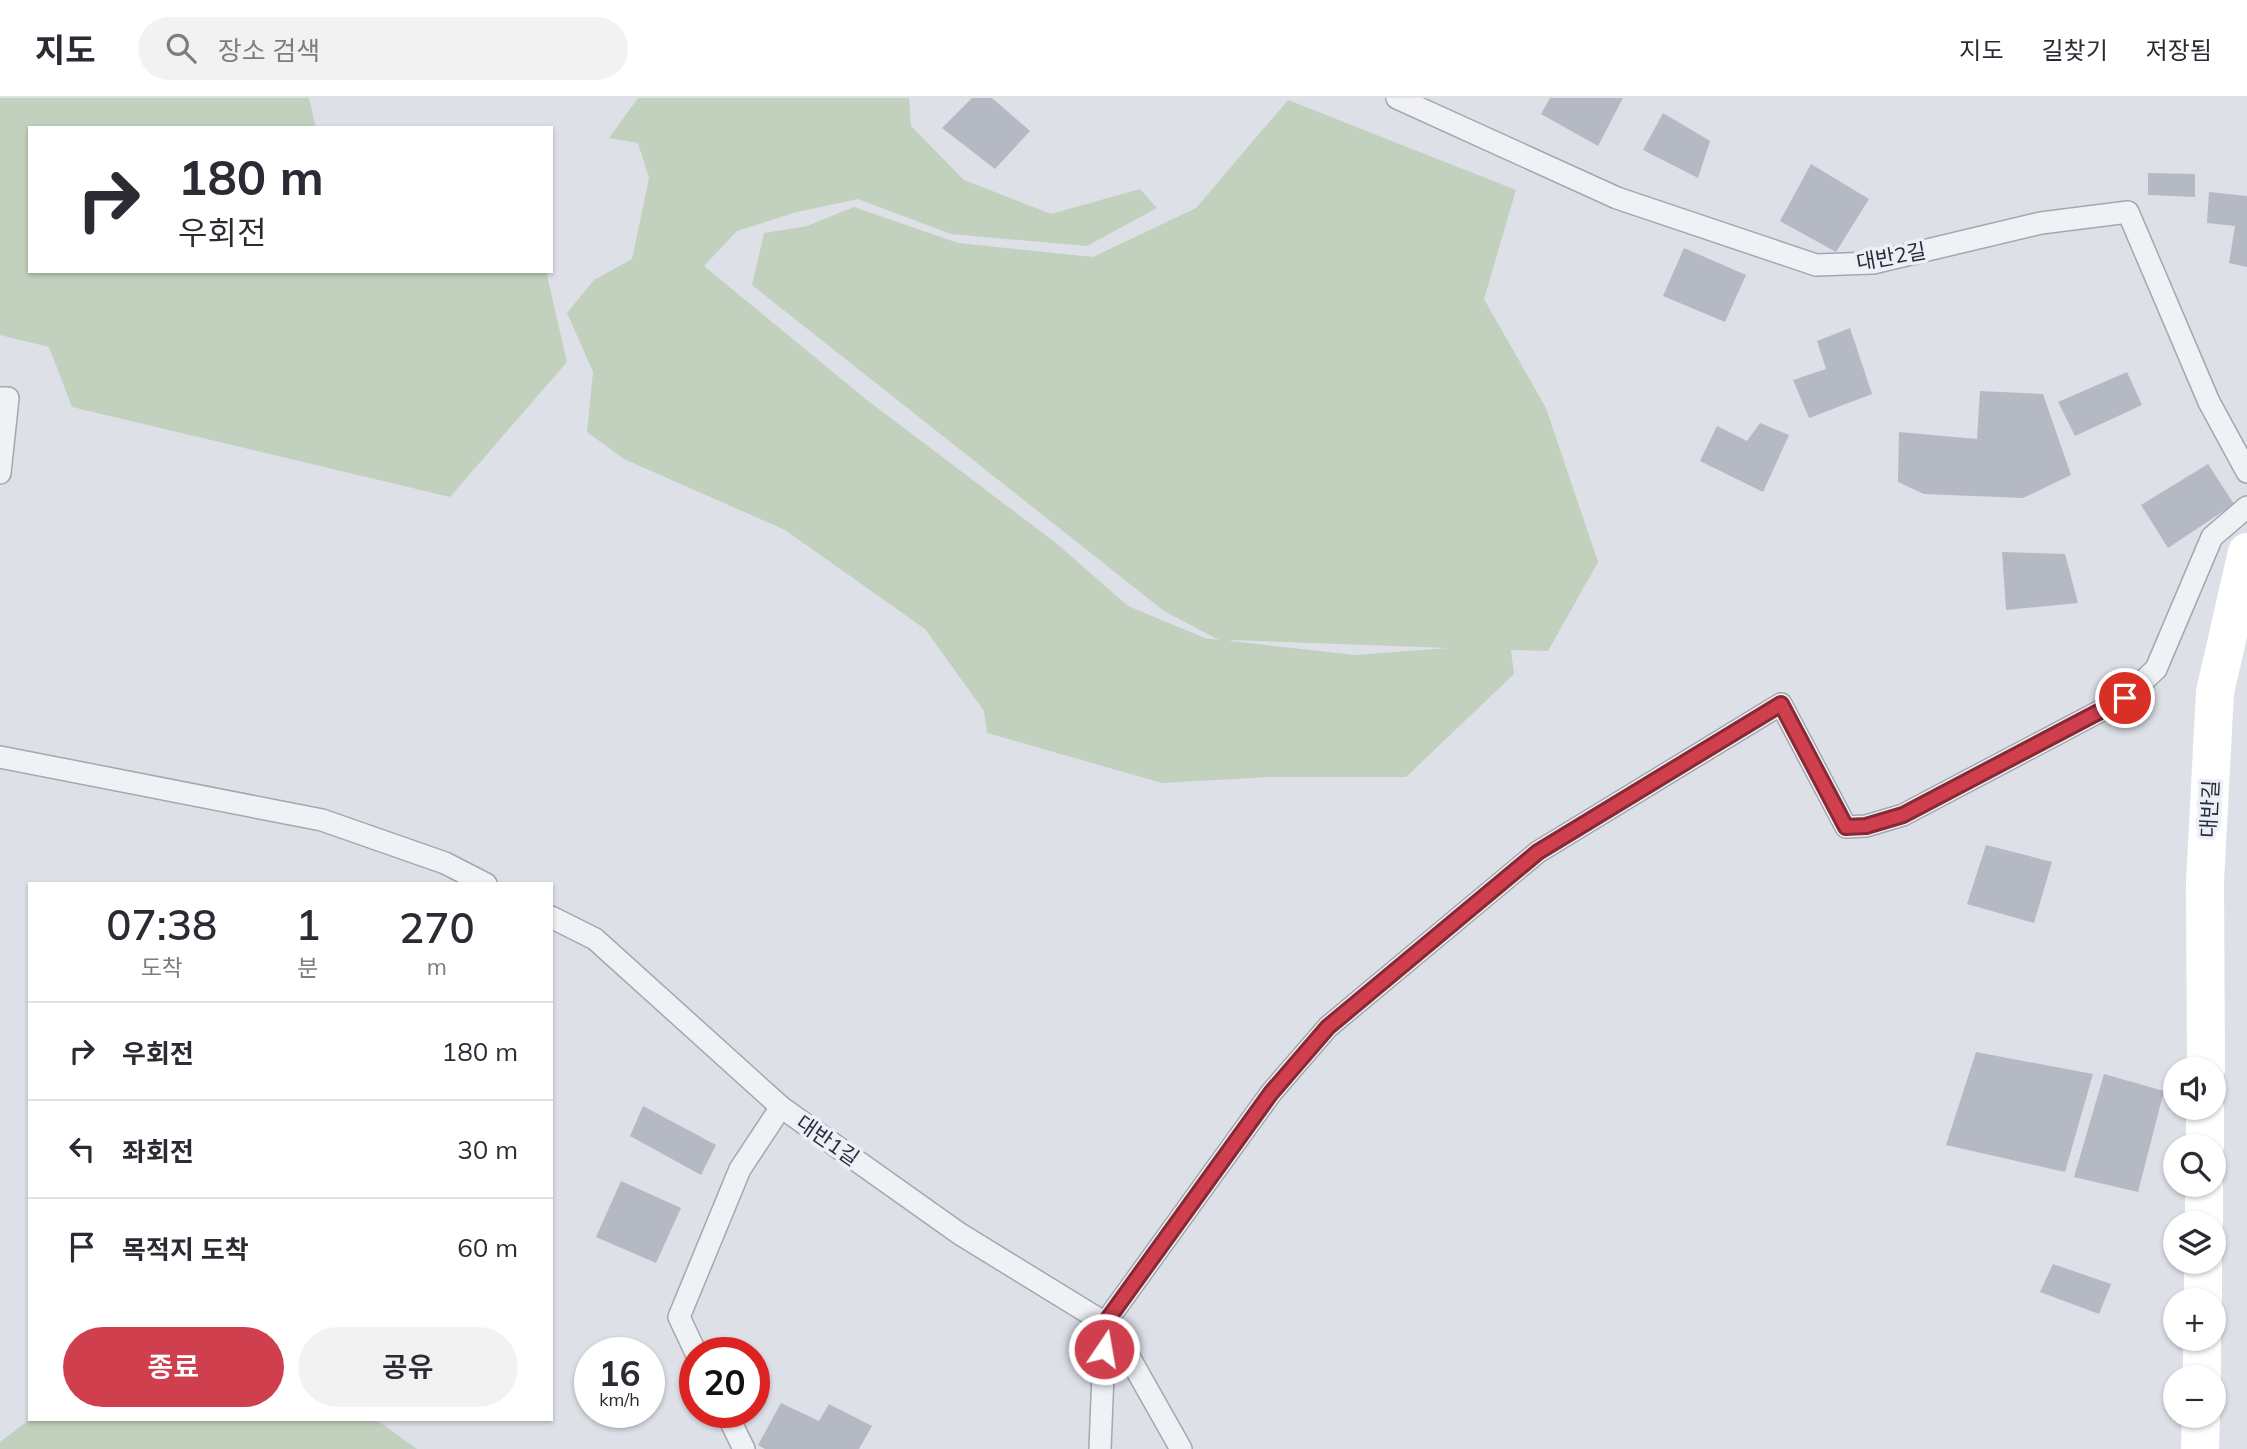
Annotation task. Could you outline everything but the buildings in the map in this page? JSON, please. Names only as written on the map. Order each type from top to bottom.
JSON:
[{"type":"street","name":"대반길","points":[[2206,1057],[2205,882],[2215,692],[2247,552]]},
{"type":"street","points":[[2200,1449],[2201,1428]]},
{"type":"lane","name":"대반2길","points":[[1396,98],[1617,198],[1816,265],[1873,263],[2041,223],[2127,212],[2209,402],[2247,472]]},
{"type":"lane","points":[[0,398],[8,398],[0,473]]},
{"type":"lane","points":[[1100,1449],[1105,1323],[1271,1093],[1328,1027],[1538,852],[1781,704],[1846,827],[1866,826],[1903,815],[2125,698],[2156,669],[2212,537],[2247,507]]},
{"type":"lane","points":[[0,757],[322,820],[445,863],[482,882]]},
{"type":"lane","points":[[553,918],[596,939],[781,1107]]},
{"type":"lane","name":"대반1길","points":[[688,1337],[679,1317],[740,1169],[781,1107],[960,1234],[1105,1323],[1128,1355],[1181,1449]]},
{"type":"lane","points":[[734,1428],[744,1449]]},
{"type":"green space","points":[[0,98],[309,98],[316,126],[28,126],[28,273],[546,273],[567,362],[450,497],[72,407],[49,347],[0,335]]},
{"type":"green space","points":[[638,98],[909,98],[911,126],[964,180],[1051,214],[1140,189],[1157,208],[1087,246],[951,234],[858,199],[797,212],[737,231],[704,266],[867,400],[1056,543],[1128,606],[1205,638],[1219,640],[1164,611],[752,285],[764,233],[807,226],[854,207],[958,243],[1093,257],[1196,208],[1288,100],[1516,190],[1484,299],[1546,408],[1598,562],[1548,651],[1511,650],[1514,674],[1406,777],[1270,777],[1162,783],[987,733],[984,711],[925,629],[785,530],[624,459],[587,432],[593,372],[567,313],[594,280],[632,259],[649,178],[638,143],[609,138]],"holes":[[[1231,640],[1448,648],[1355,655]]]},
{"type":"green space","points":[[28,1421],[378,1421],[417,1449],[0,1449],[0,1442]]},
{"type":"route","points":[[1104,1349],[1105,1323],[1271,1093],[1328,1027],[1538,852],[1781,704],[1846,827],[1866,826],[1903,815],[2125,698]]}]
